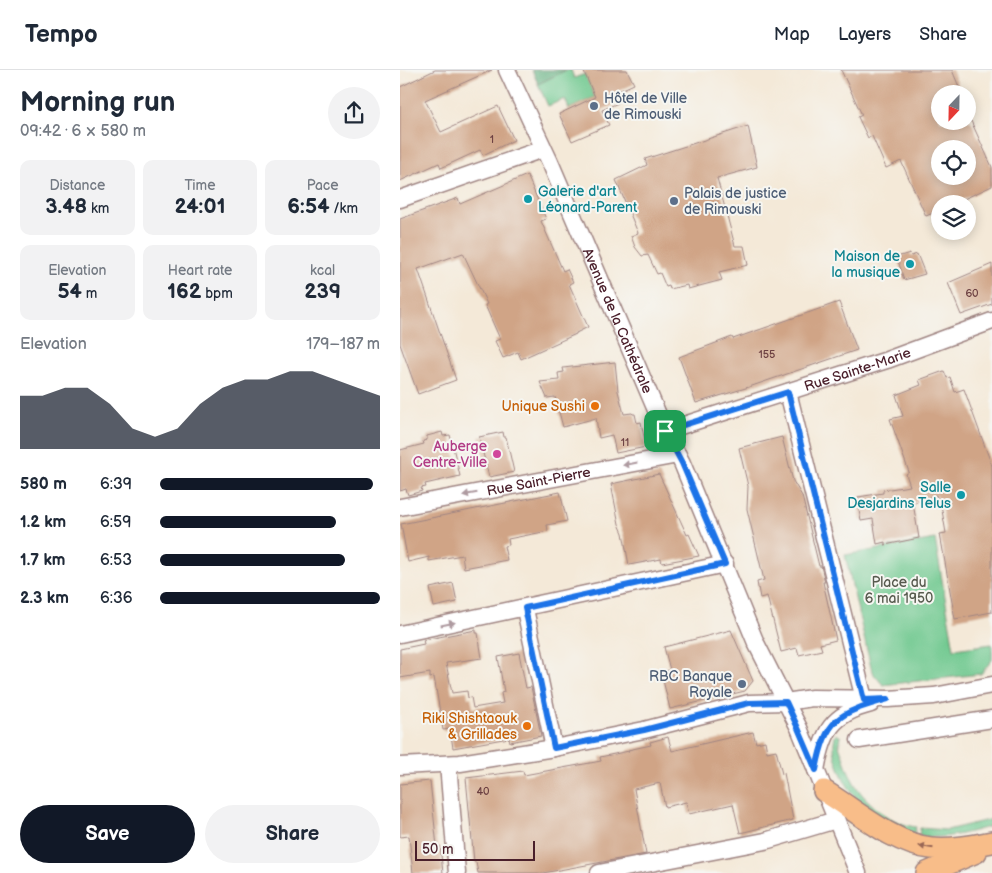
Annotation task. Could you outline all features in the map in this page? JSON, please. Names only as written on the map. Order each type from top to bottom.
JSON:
[{"type":"main road","points":[[824,791],[897,838],[919,846],[957,848],[992,844]]},
{"type":"main road","points":[[927,873],[992,844]]},
{"type":"street","name":"Avenue de la Cathédrale","points":[[507,70],[620,322],[665,431],[678,455],[725,564],[756,643],[798,728],[858,873]]},
{"type":"street","points":[[400,199],[543,149]]},
{"type":"street","name":"Rue Sainte-Marie","points":[[665,431],[949,338],[992,321]]},
{"type":"street","points":[[788,392],[864,700]]},
{"type":"street","name":"Rue Saint-Pierre","points":[[400,507],[678,455]]},
{"type":"street","points":[[400,634],[725,564]]},
{"type":"street","points":[[525,608],[554,748]]},
{"type":"street","points":[[400,766],[448,764],[554,748],[644,730],[749,703],[786,702],[812,698],[864,700],[934,696],[992,685]]},
{"type":"street","points":[[816,770],[826,734],[837,719],[846,712],[888,699]]},
{"type":"street","points":[[859,740],[992,719]]},
{"type":"street","points":[[448,764],[457,873]]},
{"type":"street","points":[[599,873],[765,841],[836,820]]},
{"type":"green space","points":[[532,70],[566,70],[538,84]]},
{"type":"green space","points":[[566,70],[571,70],[574,78],[585,74],[595,97],[569,109],[565,99],[548,106],[538,84]]},
{"type":"green space","name":"Place du 6 mai 1950","points":[[935,539],[954,649],[992,644],[992,660],[981,674],[883,685],[872,672],[845,555]]},
{"type":"green space","points":[[836,734],[841,737],[839,745],[849,773],[863,796],[884,814],[899,822],[916,827],[914,835],[869,812],[855,798],[842,776],[838,764],[834,743]]},
{"type":"green space","points":[[992,819],[992,826],[965,833],[938,837],[919,836],[920,828],[947,830]]},
{"type":"building","points":[[435,70],[492,70],[425,100],[441,132],[498,106],[514,140],[483,155],[480,150],[441,168],[439,163],[400,181],[400,87]]},
{"type":"building","name":"Hôtel de Ville de Rimouski","points":[[583,70],[627,70],[634,84],[614,93],[618,103],[602,110],[609,125],[572,141],[559,114],[595,97]]},
{"type":"building","points":[[841,70],[952,70],[958,85],[931,85],[931,130],[975,130],[992,167],[992,186],[972,195],[931,195],[931,214],[926,216],[901,161],[886,168],[872,136],[868,138],[858,117],[862,115]]},
{"type":"building","name":"Palais de justice de Rimouski","points":[[748,126],[757,167],[717,178],[735,246],[744,246],[748,265],[719,272],[722,280],[688,289],[687,285],[670,289],[669,286],[666,287],[660,273],[657,274],[648,255],[642,256],[635,247],[631,236],[638,233],[616,180],[647,165],[645,159]]},
{"type":"building","points":[[527,175],[546,219],[541,221],[563,271],[567,269],[573,282],[569,284],[588,327],[521,359],[518,352],[503,358],[495,341],[500,339],[485,305],[487,304],[463,253],[418,269],[456,380],[418,394],[400,344],[400,219],[458,198],[460,204]]},
{"type":"building","name":"Maison de la musique","points":[[910,253],[911,256],[917,254],[925,274],[904,280],[897,257]]},
{"type":"building","points":[[992,264],[992,304],[961,315],[948,283]]},
{"type":"building","points":[[839,302],[857,350],[696,403],[679,357],[732,337],[733,339]]},
{"type":"building","points":[[615,362],[618,391],[624,414],[635,414],[637,423],[641,422],[646,447],[616,453],[612,435],[599,438],[596,418],[563,427],[555,397],[547,398],[540,382],[559,380],[558,373],[564,372],[563,368]]},
{"type":"building","name":"Salle Desjardins Telus","points":[[944,371],[947,378],[950,377],[955,392],[964,389],[992,466],[992,612],[955,619],[940,534],[946,533],[940,499],[936,495],[913,503],[919,538],[885,545],[885,542],[877,544],[873,519],[861,521],[857,500],[858,497],[883,493],[883,490],[910,486],[906,474],[909,472],[890,419],[903,416],[896,395],[921,385],[919,380]]},
{"type":"building","points":[[442,432],[443,436],[450,435],[460,476],[425,484],[426,487],[421,488],[422,491],[408,495],[406,489],[400,491],[400,450],[424,444],[423,441],[427,440],[427,436]]},
{"type":"building","name":"Auberge Centre-Ville","points":[[503,432],[504,437],[506,437],[514,472],[489,477],[479,437]]},
{"type":"building","points":[[782,437],[793,481],[802,496],[819,566],[821,566],[836,640],[820,644],[822,650],[799,655],[797,648],[781,652],[767,596],[760,598],[757,582],[764,580],[747,509],[748,486],[739,448]]},
{"type":"building","points":[[659,474],[687,535],[689,534],[699,556],[662,563],[661,559],[629,565],[611,484]]},
{"type":"building","points":[[560,492],[567,521],[547,525],[548,531],[508,539],[509,545],[504,546],[507,560],[464,568],[462,555],[429,561],[429,557],[408,562],[401,524]]},
{"type":"building","points":[[453,583],[457,602],[434,607],[430,588]]},
{"type":"building","points":[[476,630],[482,658],[446,663],[452,693],[467,691],[468,698],[471,697],[473,708],[503,703],[501,693],[504,692],[498,657],[519,653],[526,688],[531,687],[541,736],[510,742],[509,738],[453,748],[450,729],[443,730],[434,677],[430,678],[430,673],[400,678],[400,649],[424,644],[423,640]]},
{"type":"building","points":[[731,630],[753,681],[745,691],[670,709],[661,672],[670,670],[664,647]]},
{"type":"building","points":[[753,732],[756,743],[765,741],[767,752],[776,750],[782,774],[784,773],[793,820],[740,833],[733,804],[689,814],[686,802],[665,807],[660,783],[634,789],[646,854],[543,873],[478,873],[476,862],[474,862],[466,778],[523,771],[524,775],[601,761],[600,757],[651,745],[650,742],[668,737],[672,751]]},
{"type":"building","points":[[430,781],[437,847],[440,846],[443,873],[413,873],[409,836],[400,837],[400,784]]},
{"type":"place","name":"Hôtel de Ville de Rimouski","points":[[594,106]]},
{"type":"place","name":"Galerie d'art Léonard-Parent","points":[[528,199]]},
{"type":"place","name":"Palais de justice de Rimouski","points":[[674,201]]},
{"type":"place","name":"Maison de la musique","points":[[910,264]]},
{"type":"place","name":"Unique Sushi","points":[[595,406]]},
{"type":"place","name":"Auberge Centre-Ville","points":[[497,454]]},
{"type":"place","name":"Salle Desjardins Telus","points":[[961,495]]},
{"type":"place","name":"RBC Banque Royale","points":[[742,684]]},
{"type":"place","name":"Riki Shishtaouk & Grillades","points":[[527,726]]},
{"type":"route","points":[[788,392],[864,700],[888,699],[846,712],[837,719],[830,726],[826,734],[816,770],[786,702],[749,703],[644,730],[554,748],[525,608],[725,564],[682,463],[665,431],[788,392]]}]
